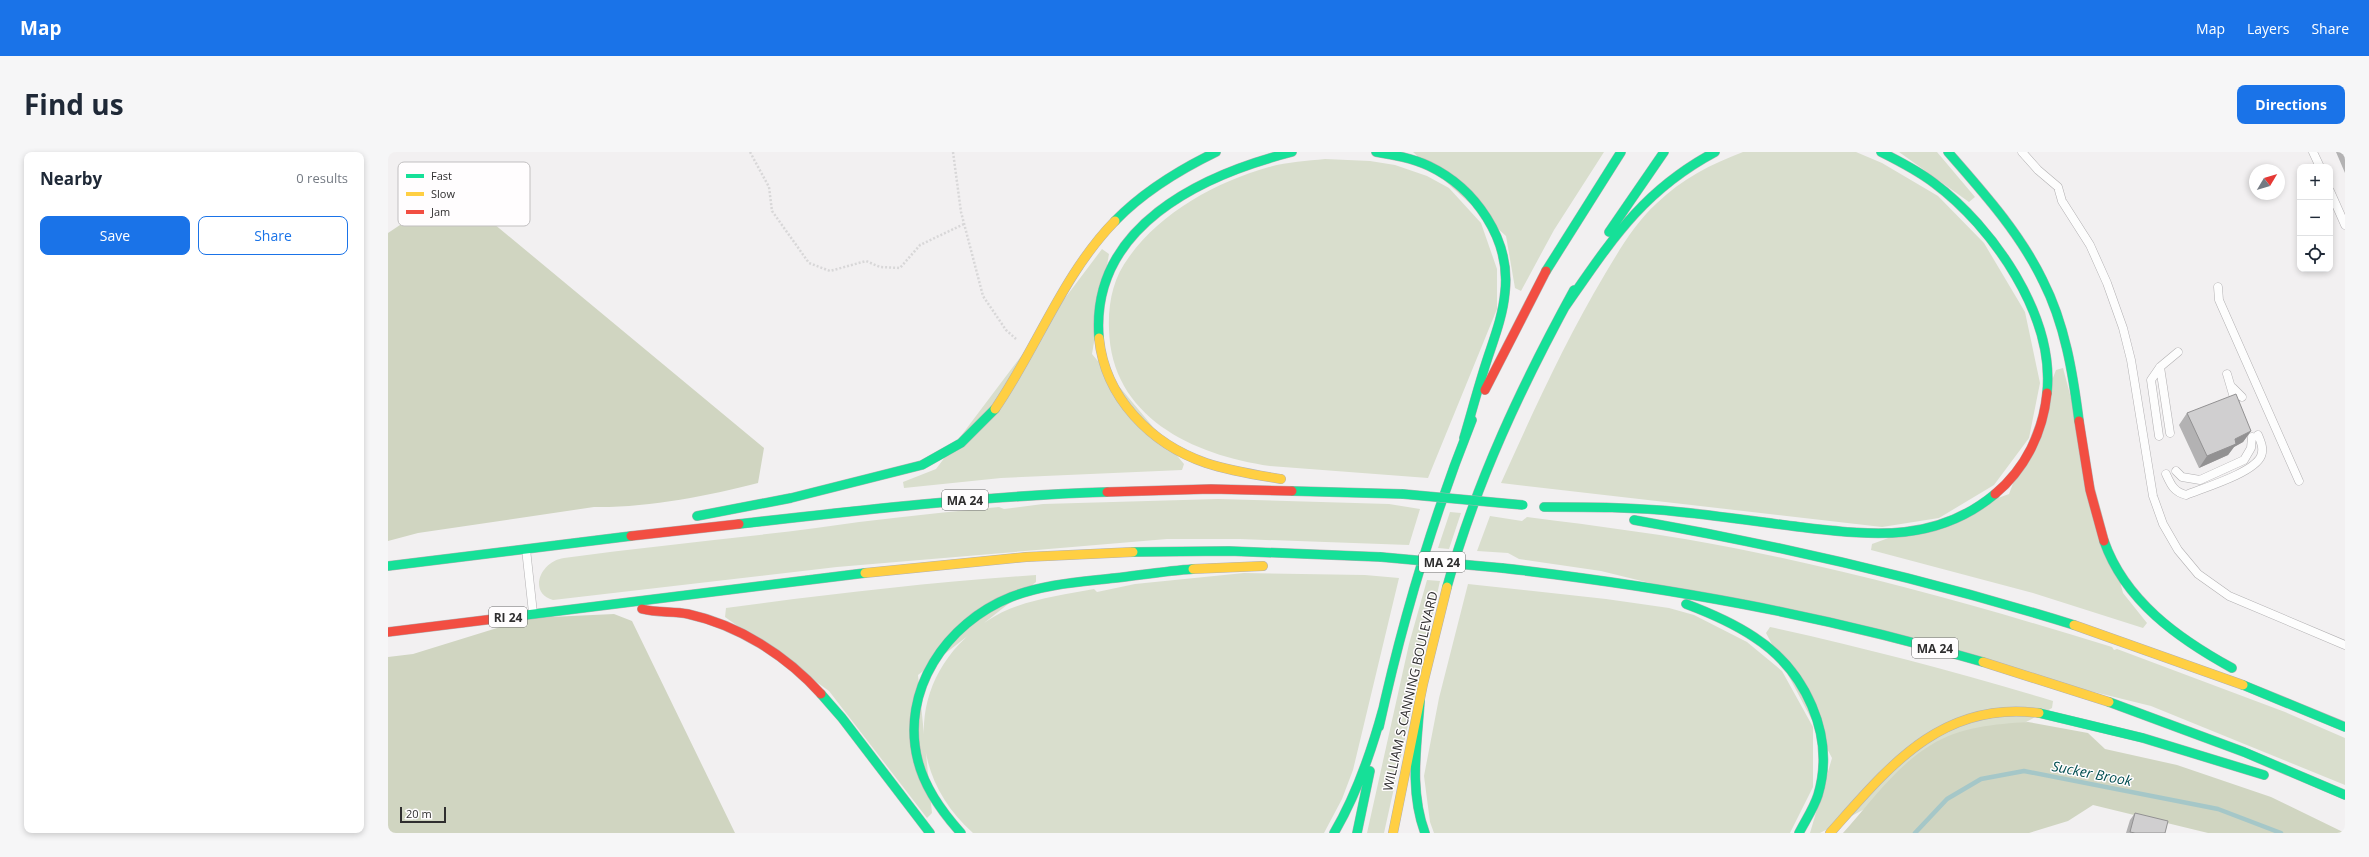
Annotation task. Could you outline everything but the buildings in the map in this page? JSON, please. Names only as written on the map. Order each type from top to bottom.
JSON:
[{"type":"main road","points":[[687,518],[791,498],[901,472],[943,455],[962,443],[991,414],[1069,282],[1112,224],[1130,207],[1169,176],[1216,152]]},
{"type":"main road","points":[[1292,152],[1242,165],[1209,178],[1165,206],[1128,240],[1110,268],[1100,298],[1097,328],[1103,365],[1118,398],[1129,412],[1156,436],[1183,453],[1211,465],[1237,471],[1303,484],[1377,493]]},
{"type":"main road","points":[[1376,152],[1417,161],[1430,166],[1455,182],[1484,214],[1498,241],[1502,255],[1506,285],[1502,310],[1464,438]]},
{"type":"main road","name":"WILLIAM S CANNING BOULEVARD","points":[[1357,833],[1396,652],[1420,566],[1464,438],[1489,381],[1537,286],[1569,232],[1621,152]]},
{"type":"main road","name":"WILLIAM S CANNING BOULEVARD","points":[[1392,833],[1420,701],[1446,590],[1472,510],[1515,408],[1565,307],[1607,235],[1664,152]]},
{"type":"main road","points":[[1565,307],[1618,232],[1638,207],[1674,175],[1716,152]]},
{"type":"main road","points":[[1533,506],[1652,508],[1854,533],[1898,534],[1928,529],[1957,518],[1983,503],[2009,480],[2026,458],[2038,433],[2047,394],[2045,352],[2032,311],[2004,257],[1967,211],[1930,180],[1881,152]]},
{"type":"main road","points":[[1948,152],[2023,245],[2053,303],[2071,370],[2092,502],[2102,535],[2117,566],[2136,596],[2158,620],[2191,645],[2240,672]]},
{"type":"main road","name":"MA 24","points":[[555,544],[926,503],[1039,494],[1204,489],[1377,493],[1533,506],[1622,519],[1819,555],[1982,596],[2089,629],[2182,661],[2345,727]]},
{"type":"main road","points":[[388,566],[555,544],[672,521]]},
{"type":"main road","name":"MA 24","points":[[628,604],[866,572],[1034,557],[1201,551],[1370,556],[1505,568],[1703,596],[1822,620],[1923,644],[2032,676],[2138,712],[2244,752],[2345,795]]},
{"type":"main road","points":[[1293,564],[1370,556]]},
{"type":"main road","points":[[961,833],[940,810],[925,785],[918,763],[914,741],[916,705],[923,679],[932,662],[957,630],[991,606],[1032,590],[1171,571],[1275,565]]},
{"type":"main road","points":[[1505,568],[1656,597],[1697,607],[1732,622],[1775,653],[1797,677],[1808,692],[1820,727],[1823,746],[1820,784],[1815,803],[1798,833]]},
{"type":"main road","points":[[628,604],[653,613],[680,613],[716,623],[746,636],[787,661],[824,697],[930,833]]},
{"type":"main road","name":"RI 24","points":[[388,632],[628,604]]},
{"type":"main road","points":[[2254,679],[2345,727]]},
{"type":"main road","points":[[1420,701],[1416,790],[1419,816],[1425,833]]},
{"type":"main road","points":[[1334,833],[1355,797],[1366,770],[1383,709]]},
{"type":"main road","points":[[1830,833],[1882,776],[1917,744],[1944,728],[1994,714],[2030,712],[2066,719],[2177,747],[2273,779]]},
{"type":"lane","points":[[2022,152],[2038,170],[2058,187],[2062,201],[2083,232],[2096,258],[2123,328],[2132,365],[2153,496],[2170,537],[2193,568],[2218,590],[2257,609],[2345,645]]},
{"type":"lane","points":[[2313,152],[2319,164]]},
{"type":"lane","points":[[2333,198],[2345,225]]},
{"type":"lane","points":[[2218,287],[2219,300],[2298,480]]},
{"type":"lane","points":[[2159,436],[2151,380],[2160,367],[2178,352]]},
{"type":"lane","points":[[2160,367],[2170,434]]},
{"type":"lane","points":[[2227,374],[2238,399]]},
{"type":"lane","points":[[2166,474],[2171,486],[2178,493],[2186,495],[2247,470],[2258,462],[2263,449],[2255,436],[2251,448],[2244,460],[2200,480],[2182,477],[2176,471]]},
{"type":"lane","points":[[526,548],[534,614]]},
{"type":"path","points":[[750,152],[768,187],[772,211],[809,263],[830,271],[866,261],[880,267],[900,268],[920,246],[964,224]]},
{"type":"path","points":[[953,152],[964,224],[982,296],[1006,330],[1030,350]]},
{"type":"green space","points":[[1413,152],[1604,152],[1554,230],[1521,291],[1515,288],[1506,236]]},
{"type":"green space","points":[[1743,152],[1856,152],[1882,163],[1938,196],[1984,243],[2025,312],[2040,383],[2029,438],[1994,485],[1939,518],[1882,527],[1501,483],[1537,403],[1576,325],[1622,246],[1635,228],[1649,211],[1667,194],[1687,179],[1708,167]]},
{"type":"green space","points":[[1899,152],[1937,152],[1975,197],[1969,202]]},
{"type":"green space","points":[[1325,159],[1370,161],[1395,165],[1427,176],[1449,188],[1481,223],[1497,269],[1497,309],[1428,478],[1270,466],[1241,461],[1213,452],[1186,441],[1161,426],[1141,408],[1124,386],[1113,360],[1109,329],[1109,310],[1115,282],[1129,257],[1157,226],[1173,213],[1210,190],[1249,173],[1276,165]]},
{"type":"green space","points":[[398,226],[497,226],[764,448],[758,483],[677,500],[634,506],[594,507],[418,533],[388,541],[388,233]]},
{"type":"green space","points":[[1102,249],[1109,254],[1092,354],[1184,464],[1182,470],[1001,478],[904,488],[903,482],[936,469]]},
{"type":"green space","points":[[2063,368],[2123,593],[2147,623],[2143,628],[2033,593],[1871,550],[1872,544],[2009,494],[2056,370]]},
{"type":"green space","points":[[1218,499],[1389,504],[1420,509],[1409,545],[1240,539],[1167,539],[837,567],[553,600],[545,596],[539,584],[540,577],[544,570],[556,560],[658,546],[999,507],[1004,509],[1043,504]]},
{"type":"green space","points":[[1450,512],[1461,513],[1449,549],[1438,548]]},
{"type":"green space","points":[[1490,516],[1522,521],[1527,517],[1633,531],[1686,539],[1786,559],[1927,593],[2112,647],[2114,650],[2117,649],[2285,712],[2345,738],[2345,785],[2151,706],[1601,571],[1519,559],[1508,553],[1477,551]]},
{"type":"green space","points":[[1244,573],[1365,575],[1399,578],[1353,770],[1342,799],[1324,833],[973,833],[950,808],[935,781],[926,752],[924,723],[929,695],[942,667],[961,642],[987,621],[1025,603],[1066,594],[1094,589],[1097,592],[1135,584]]},
{"type":"green space","points":[[1036,575],[1036,582],[918,675],[932,813],[927,818],[829,691],[725,617],[726,608],[881,589]]},
{"type":"green space","points":[[1427,580],[1440,581],[1384,833],[1367,833],[1409,644]]},
{"type":"green space","points":[[1468,584],[1606,599],[1669,608],[1694,615],[1747,642],[1782,671],[1813,727],[1813,787],[1790,833],[1434,833],[1430,822],[1424,776],[1439,698]]},
{"type":"green space","points":[[614,614],[632,621],[735,833],[388,833],[388,657],[413,654],[529,618]]},
{"type":"green space","points":[[1770,627],[1913,661],[2053,701],[2052,708],[1820,833],[1810,833],[1832,758],[1766,633]]},
{"type":"green space","points":[[2028,722],[2088,733],[2105,749],[2177,765],[2271,797],[2345,833],[2208,833],[2093,805],[2068,821],[2029,833],[1843,833],[1906,763],[1931,745],[1966,730],[1990,725]]},
{"type":"waterway","name":"Sucker Brook","points":[[1915,833],[1947,799],[1981,779],[2024,771],[2218,809],[2281,833]]},
{"type":"traffic: fast","points":[[1115,221],[1138,200],[1162,182],[1216,152]]},
{"type":"traffic: fast","points":[[1099,338],[1101,299],[1113,265],[1132,236],[1158,212],[1189,192],[1222,175],[1257,162],[1292,152]]},
{"type":"traffic: fast","points":[[1376,152],[1403,157],[1423,163],[1446,176],[1461,188],[1475,202],[1486,217],[1496,235],[1502,253],[1505,272],[1505,292],[1502,309],[1464,438]]},
{"type":"traffic: fast","points":[[1546,271],[1621,152]]},
{"type":"traffic: fast","points":[[1609,232],[1664,152]]},
{"type":"traffic: fast","points":[[1565,307],[1613,239],[1630,219],[1667,183],[1689,167],[1715,152]]},
{"type":"traffic: fast","points":[[1881,152],[1928,178],[1956,201],[1998,248],[2016,276],[2030,304],[2041,334],[2047,364],[2047,393]]},
{"type":"traffic: fast","points":[[1948,152],[2012,230],[2034,263],[2051,297],[2071,367],[2079,421]]},
{"type":"traffic: fast","points":[[1447,587],[1486,472],[1536,362],[1574,290]]},
{"type":"traffic: fast","points":[[697,516],[791,498],[922,465],[961,443],[995,409]]},
{"type":"traffic: fast","points":[[1379,727],[1419,572],[1444,495],[1472,420]]},
{"type":"traffic: fast","points":[[1292,491],[1403,494]]},
{"type":"traffic: fast","points":[[739,524],[968,500],[1107,492]]},
{"type":"traffic: fast","points":[[1403,494],[1523,505]]},
{"type":"traffic: fast","points":[[1544,507],[1663,510],[1826,530],[1877,533],[1926,529],[1949,521],[1972,510],[1995,494]]},
{"type":"traffic: fast","points":[[1634,520],[1745,541],[1856,565],[1965,593],[2074,625]]},
{"type":"traffic: fast","points":[[388,566],[631,536]]},
{"type":"traffic: fast","points":[[2104,541],[2113,562],[2125,582],[2156,616],[2174,631],[2212,657],[2232,668]]},
{"type":"traffic: fast","points":[[1133,552],[1229,551],[1381,557]]},
{"type":"traffic: fast","points":[[1381,557],[1502,568]]},
{"type":"traffic: fast","points":[[1502,568],[1624,584],[1745,604],[1864,630],[1983,662]]},
{"type":"traffic: fast","points":[[961,833],[935,800],[925,781],[918,761],[914,735],[916,710],[922,685],[933,662],[948,642],[967,624],[988,609],[1011,597],[1036,589],[1062,584],[1193,569]]},
{"type":"traffic: fast","points":[[510,617],[865,573]]},
{"type":"traffic: fast","points":[[1686,604],[1738,627],[1772,651],[1788,667],[1812,706],[1819,727],[1823,750],[1823,772],[1818,795],[1812,810],[1799,833]]},
{"type":"traffic: fast","points":[[2243,685],[2345,727]]},
{"type":"traffic: fast","points":[[821,694],[842,718],[930,833]]},
{"type":"traffic: fast","points":[[1420,701],[1415,768],[1417,801],[1425,833]]},
{"type":"traffic: fast","points":[[2109,702],[2244,752],[2345,795]]},
{"type":"traffic: fast","points":[[1334,833],[1350,803],[1363,773],[1383,709]]},
{"type":"traffic: fast","points":[[2039,713],[2143,738],[2264,775]]},
{"type":"traffic: fast","points":[[1357,833],[1370,771]]},
{"type":"traffic: slow","points":[[995,409],[1010,386],[1051,312],[1080,264],[1115,221]]},
{"type":"traffic: slow","points":[[1099,338],[1103,360],[1121,399],[1134,416],[1150,431],[1167,444],[1186,455],[1206,463],[1234,471],[1281,479]]},
{"type":"traffic: slow","points":[[865,573],[1026,557],[1133,552]]},
{"type":"traffic: slow","points":[[1193,569],[1263,566]]},
{"type":"traffic: slow","points":[[1393,833],[1423,684],[1447,587]]},
{"type":"traffic: slow","points":[[2074,625],[2243,685]]},
{"type":"traffic: slow","points":[[1983,662],[2109,702]]},
{"type":"traffic: slow","points":[[1830,833],[1873,785],[1896,763],[1920,744],[1945,728],[1973,717],[2004,712],[2039,713]]},
{"type":"traffic: jam","points":[[1485,390],[1546,271]]},
{"type":"traffic: jam","points":[[1995,494],[2016,473],[2031,448],[2042,422],[2047,393]]},
{"type":"traffic: jam","points":[[2079,421],[2090,490],[2104,541]]},
{"type":"traffic: jam","points":[[1107,492],[1211,489],[1292,491]]},
{"type":"traffic: jam","points":[[631,536],[739,524]]},
{"type":"traffic: jam","points":[[642,609],[688,614],[707,619],[743,634],[777,654],[821,694]]},
{"type":"traffic: jam","points":[[388,632],[510,617]]}]
